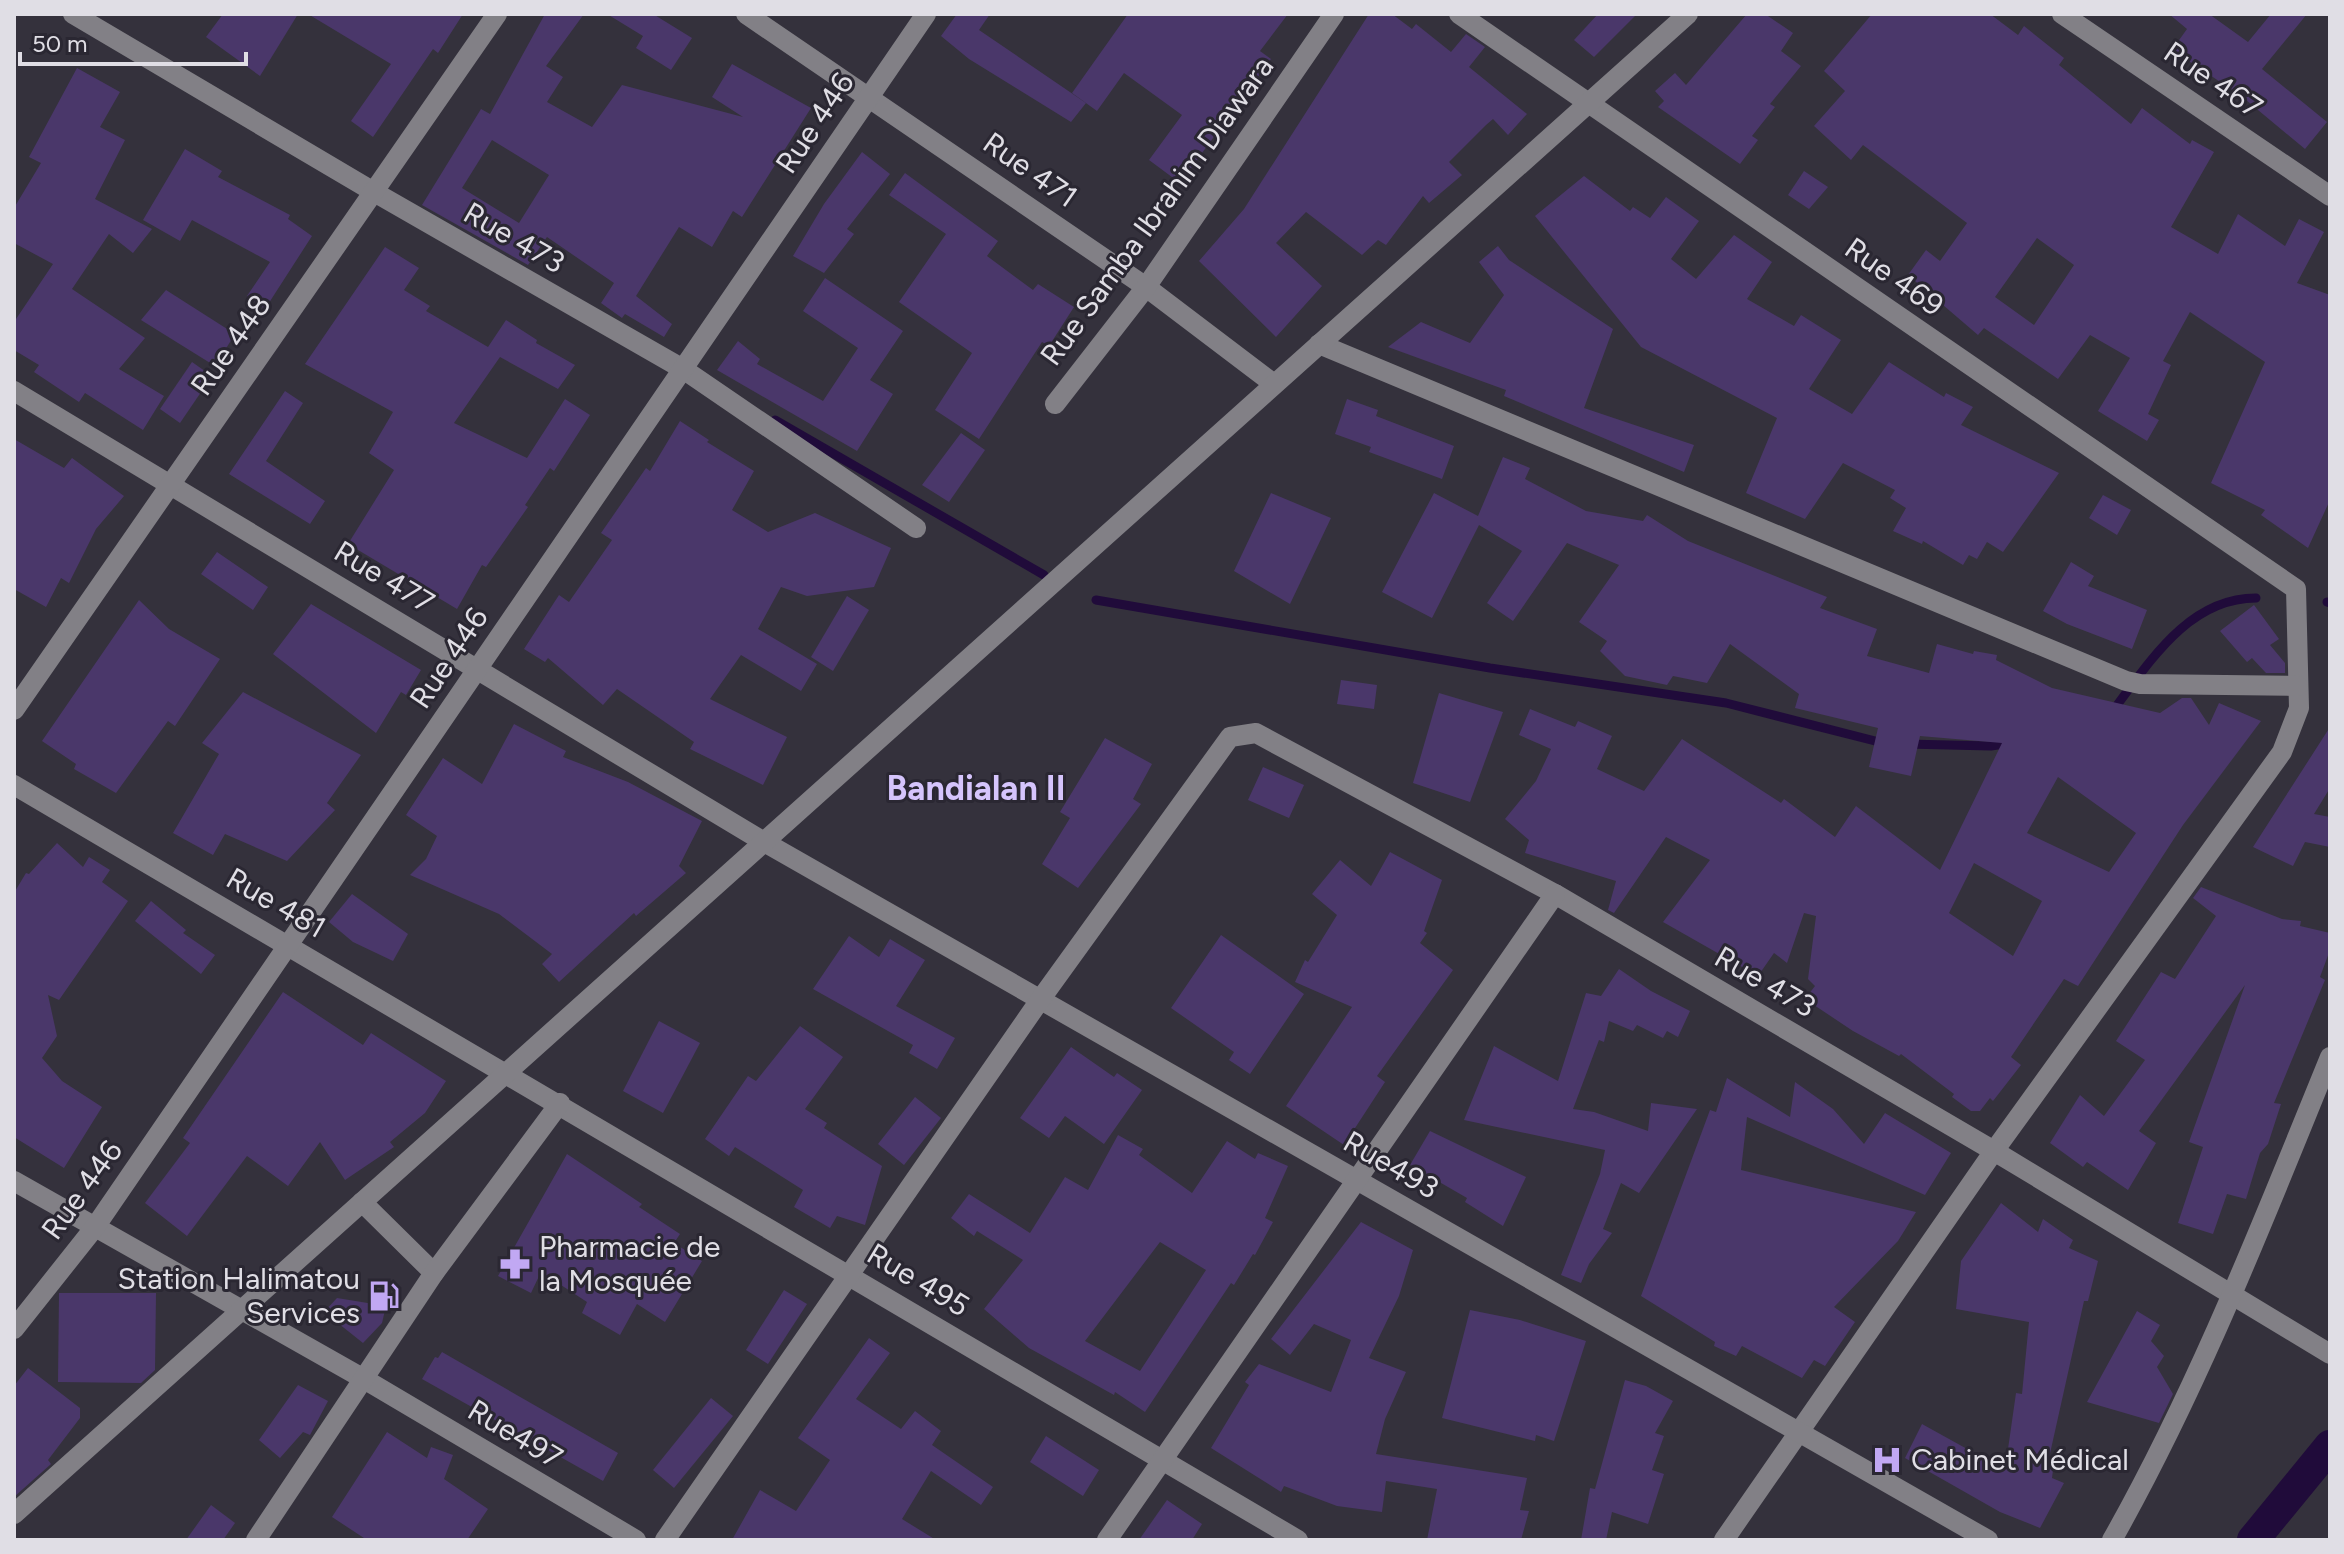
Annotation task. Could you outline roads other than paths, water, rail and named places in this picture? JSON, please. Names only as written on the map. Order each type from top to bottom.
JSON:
[{"type":"street","name":"Rue 473","points":[[73,14],[374,192],[683,369],[916,528]]},
{"type":"street","name":"Rue 448","points":[[14,710],[497,14]]},
{"type":"street","name":"Rue 471","points":[[746,14],[1146,287],[1274,384]]},
{"type":"street","name":"Rue 446","points":[[14,1329],[95,1227],[926,14]]},
{"type":"street","name":"Rue Samba Ibrahim Diawara","points":[[1055,404],[1146,287],[1334,14]]},
{"type":"street","name":"Rue 469","points":[[1459,14],[2296,589],[2298,686]]},
{"type":"street","points":[[14,1514],[1688,14]]},
{"type":"street","name":"Rue 467","points":[[2062,14],[2330,196]]},
{"type":"street","points":[[1319,344],[2133,682],[2298,686],[2299,708],[2282,752],[1994,1151],[1724,1540]]},
{"type":"street","name":"Rue 477","points":[[14,391],[764,842]]},
{"type":"street","name":"Rue 473","points":[[1040,1000],[1230,737],[1256,733],[1555,894],[1994,1151],[2330,1354]]},
{"type":"street","name":"Rue 481","points":[[14,785],[508,1072]]},
{"type":"street","name":"Rue493","points":[[764,842],[1988,1540]]},
{"type":"street","points":[[1107,1540],[1555,894]]},
{"type":"street","points":[[665,1540],[1040,1000]]},
{"type":"street","points":[[2112,1540],[2154,1465],[2233,1296],[2330,1057]]},
{"type":"street","name":"Rue 495","points":[[508,1072],[1298,1540]]},
{"type":"street","points":[[256,1540],[434,1273],[560,1103]]},
{"type":"street","name":"Rue497","points":[[14,1181],[364,1379],[636,1540]]},
{"type":"street","points":[[362,1202],[434,1273]]},
{"type":"waterway","points":[[775,420],[1044,575]]},
{"type":"waterway","points":[[2112,712],[2156,654],[2190,621],[2232,601],[2256,598]]},
{"type":"waterway","points":[[1096,600],[1490,668],[1726,703],[1887,744]]},
{"type":"waterway","points":[[1906,744],[1991,746],[2011,743]]},
{"type":"waterway","points":[[2253,1540],[2330,1446]]},
{"type":"place","name":"Pharmacie de la Mosquée","points":[[515,1264]]},
{"type":"place","name":"Station Halimatou Services","points":[[384,1296]]},
{"type":"place","name":"Cabinet Médical","points":[[1887,1460]]},
{"type":"district","name":"Bandialan II","points":[[976,788]]}]
